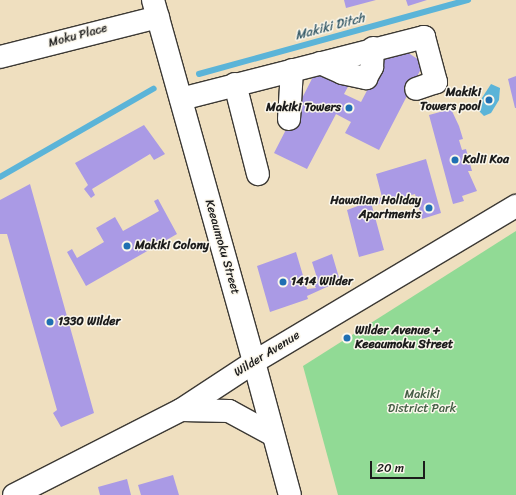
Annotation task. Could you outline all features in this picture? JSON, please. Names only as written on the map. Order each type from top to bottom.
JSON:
[{"type":"main road","name":"Moku Place","points":[[0,57],[155,8]]},
{"type":"main road","name":"Keeaumoku Street","points":[[155,8],[290,495]]},
{"type":"main road","points":[[181,99],[424,36],[436,82],[416,89]]},
{"type":"main road","points":[[289,119],[292,70]]},
{"type":"main road","points":[[235,84],[258,174]]},
{"type":"main road","name":"Wilder Avenue","points":[[14,495],[181,410],[254,362],[516,206]]},
{"type":"main road","points":[[181,410],[229,411],[273,435]]},
{"type":"green space","name":"Makiki District Park","points":[[516,231],[516,495],[338,495],[303,366]]},
{"type":"water","name":"Makiki Towers pool","points":[[491,84],[500,88],[499,100],[491,113],[484,116],[479,111],[480,101]]},
{"type":"building","points":[[344,0],[376,0],[346,8]]},
{"type":"building","points":[[406,0],[427,0],[408,6]]},
{"type":"building","name":"Makiki Towers","points":[[390,47],[402,49],[424,63],[379,150],[345,133],[351,122],[336,114],[307,169],[274,153],[318,67],[350,83],[344,94],[361,102]]},
{"type":"building","points":[[516,76],[516,108],[515,108],[508,79]]},
{"type":"building","name":"Kalii Koa","points":[[451,109],[463,139],[459,140],[462,150],[466,149],[472,171],[468,171],[477,191],[462,196],[464,201],[453,204],[429,115]]},
{"type":"building","points":[[144,125],[165,154],[154,160],[150,154],[92,189],[95,195],[91,198],[84,189],[88,185],[75,163]]},
{"type":"building","name":"Hawaiian Holiday Apartments","points":[[426,159],[441,213],[422,219],[415,194],[372,206],[384,250],[359,257],[347,210],[382,197],[376,174]]},
{"type":"building","name":"1330 Wilder","points":[[30,184],[94,413],[61,427],[53,413],[57,410],[7,234],[0,234],[0,200]]},
{"type":"building","name":"Makiki Colony","points":[[158,199],[177,234],[86,286],[67,252],[72,249],[77,258],[104,242],[96,228],[115,217],[123,231],[159,211],[154,201]]},
{"type":"building","name":"1414 Wilder","points":[[296,252],[307,289],[316,288],[313,283],[318,281],[312,262],[332,254],[340,281],[307,296],[308,299],[270,312],[257,266]]},
{"type":"building","points":[[173,475],[179,495],[141,495],[138,485]]},
{"type":"building","points":[[127,479],[131,495],[100,495],[98,487]]},
{"type":"waterway","name":"Makiki Ditch","points":[[199,74],[468,0]]},
{"type":"waterway","name":"Makiki Ditch","points":[[0,177],[153,89]]},
{"type":"place","name":"Makiki Towers pool","points":[[489,100]]},
{"type":"place","name":"Makiki Towers","points":[[349,108]]},
{"type":"place","name":"Kalii Koa","points":[[455,160]]},
{"type":"place","name":"Hawaiian Holiday Apartments","points":[[429,208]]},
{"type":"place","name":"Makiki Colony","points":[[127,246]]},
{"type":"place","name":"1414 Wilder","points":[[283,282]]},
{"type":"place","name":"1330 Wilder","points":[[50,322]]},
{"type":"place","name":"Wilder Avenue + Keeaumoku Street","points":[[347,338]]}]
